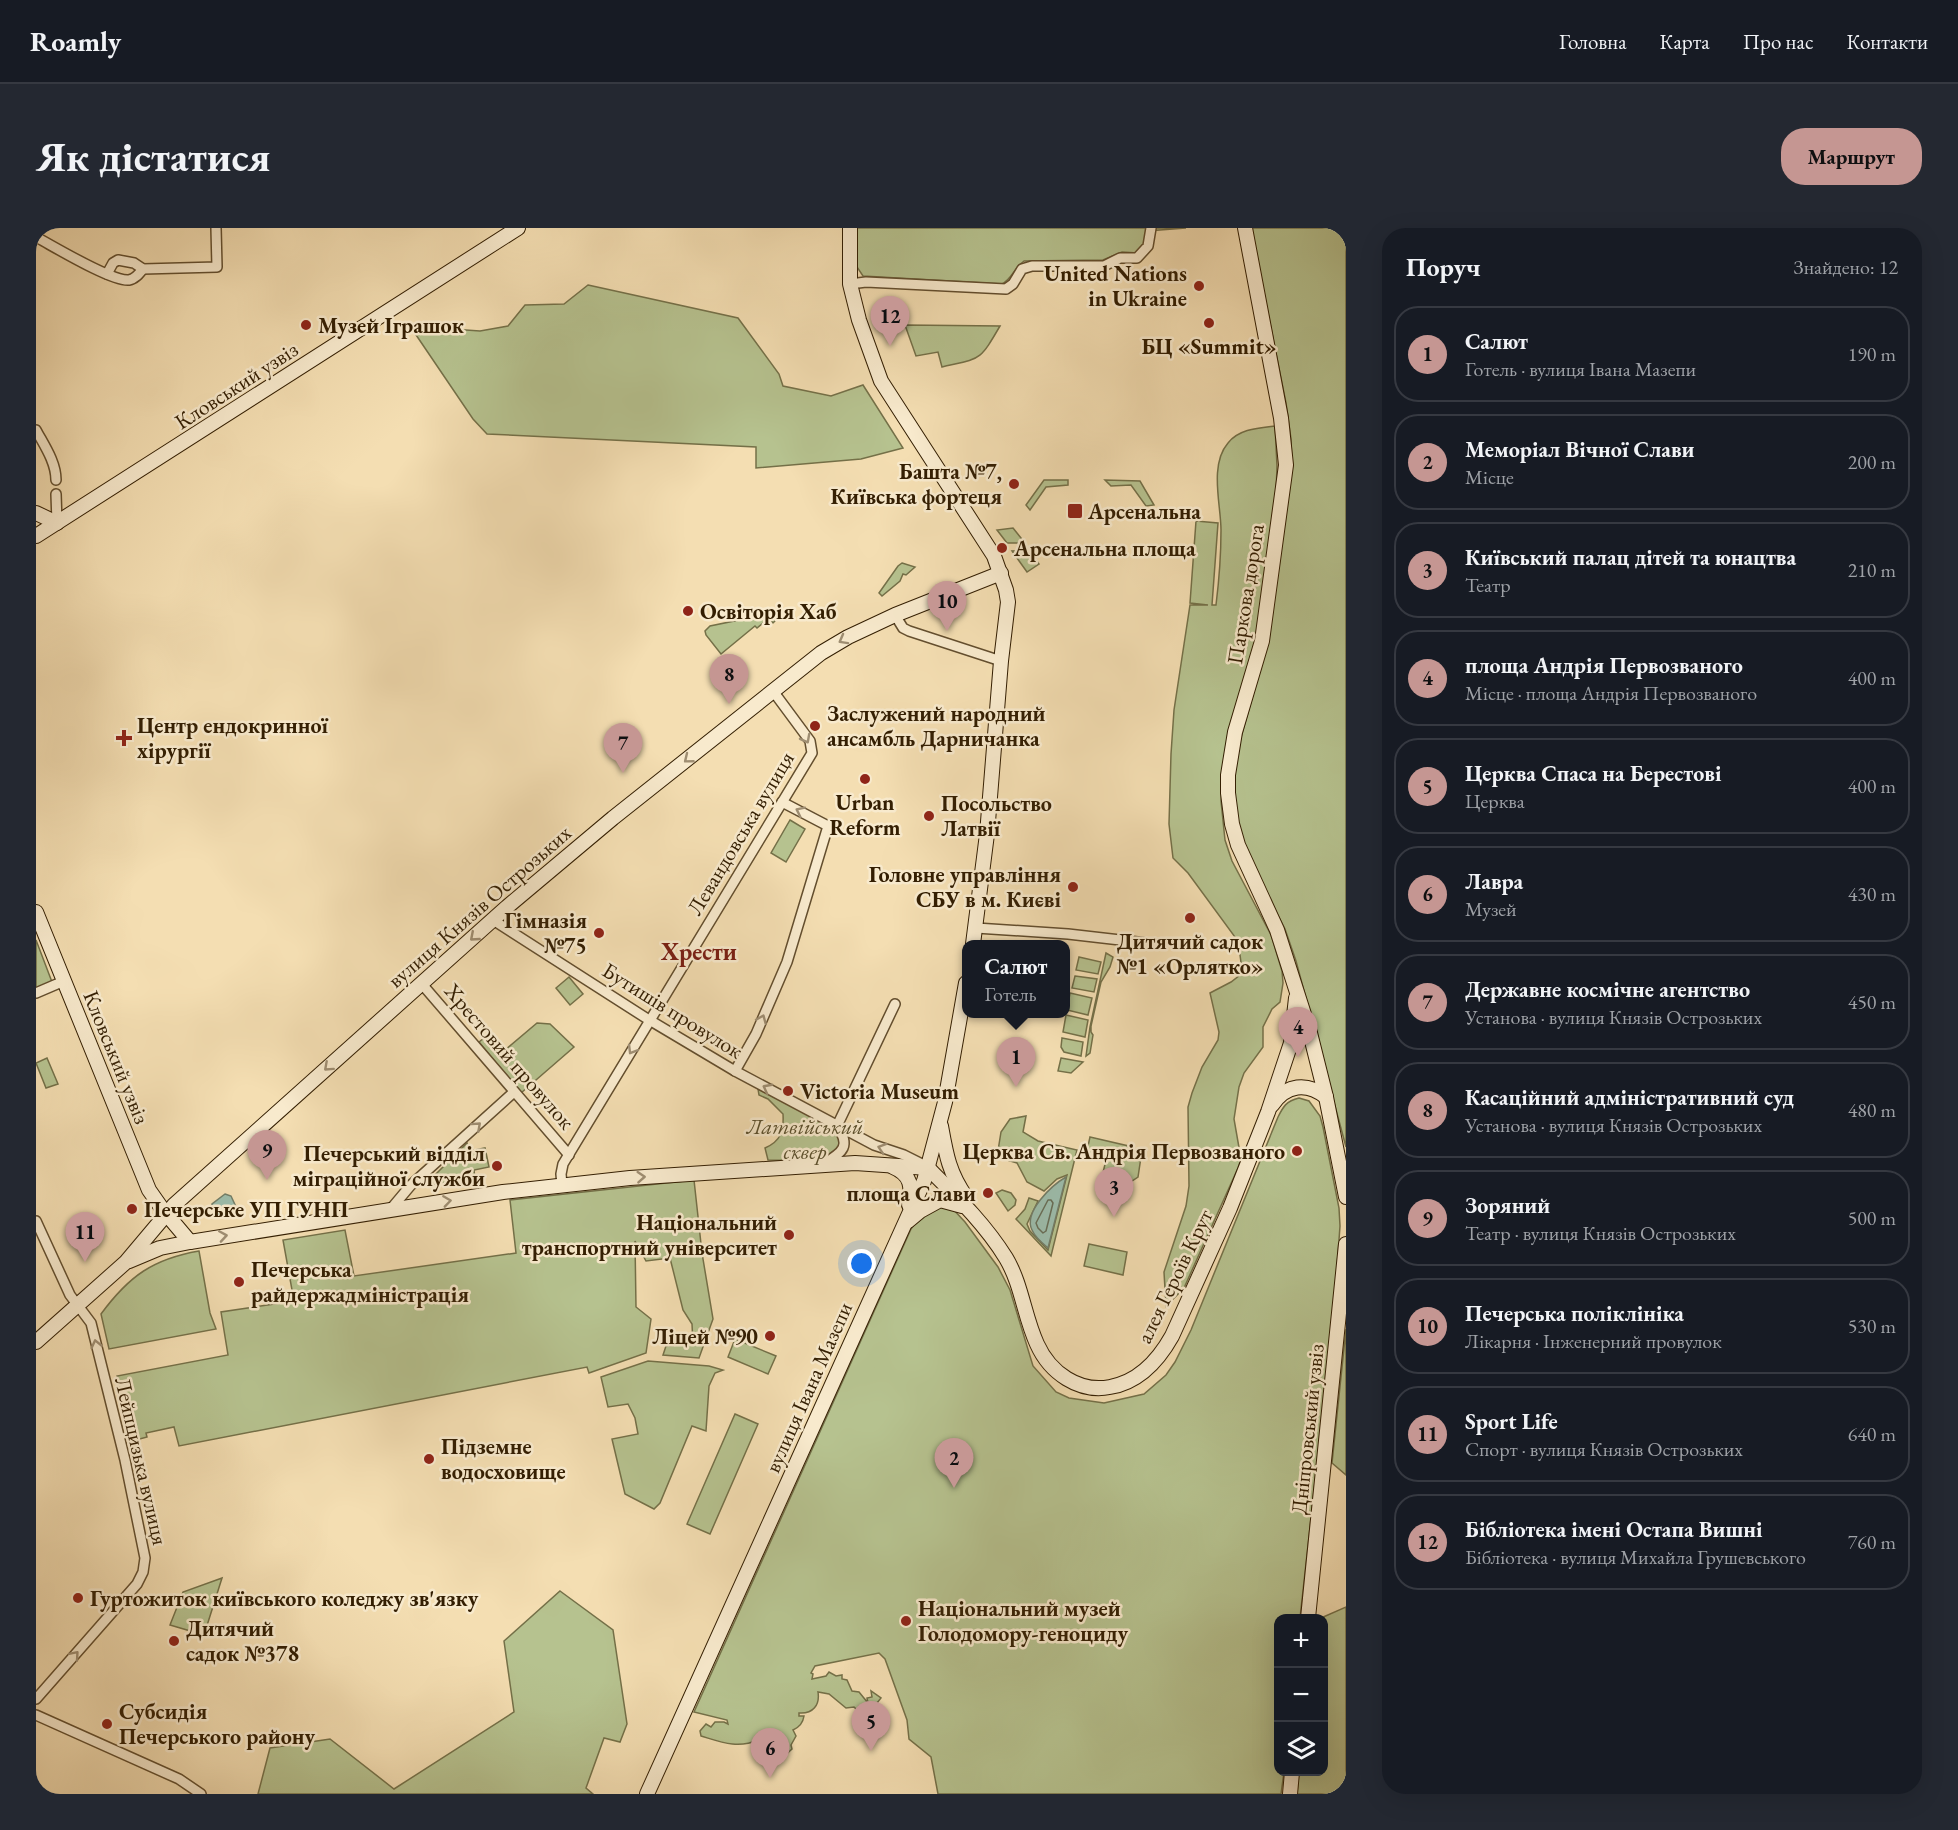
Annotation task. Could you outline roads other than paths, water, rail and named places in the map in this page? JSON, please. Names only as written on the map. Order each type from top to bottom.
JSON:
[{"type":"main road","name":"Кловський узвіз","points":[[36,537],[518,228]]},
{"type":"main road","points":[[850,228],[849,284],[880,381],[994,556],[1008,602],[987,834],[974,940]]},
{"type":"main road","name":"Паркова дорога","points":[[1245,228],[1281,418],[1286,465],[1262,641],[1235,732],[1228,775],[1228,793],[1232,824],[1238,845],[1277,930],[1310,1033],[1326,1097]]},
{"type":"main road","points":[[36,513],[57,523]]},
{"type":"main road","name":"вулиця Князів Острозьких","points":[[36,1342],[126,1262],[174,1205],[421,983],[613,819],[773,691],[837,643],[895,615],[1001,573]]},
{"type":"main road","name":"Кловський узвіз","points":[[36,912],[146,1182],[167,1215],[190,1242]]},
{"type":"main road","name":"алея Героїв Крут","points":[[928,1168],[969,1210],[1014,1272],[1036,1342],[1058,1373],[1081,1386],[1091,1388],[1118,1385],[1138,1376],[1151,1366],[1172,1336],[1230,1208],[1268,1112],[1290,1043],[1297,990]]},
{"type":"main road","name":"вулиця Івана Мазепи","points":[[647,1794],[924,1181],[941,1115],[962,1004]]},
{"type":"main road","points":[[1268,1112],[1275,1101],[1293,1087],[1310,1088],[1326,1097],[1346,1197]]},
{"type":"main road","points":[[941,1115],[948,1164],[955,1181],[982,1227]]},
{"type":"main road","points":[[881,1163],[896,1168],[905,1175],[912,1190],[904,1225]]},
{"type":"main road","points":[[126,1262],[160,1248],[190,1242],[562,1185],[641,1177],[820,1165],[881,1163],[928,1168]]},
{"type":"main road","points":[[904,1225],[920,1211],[940,1200],[969,1210]]},
{"type":"main road","name":"Дніпровський узвіз","points":[[1308,1614],[1346,1245]]},
{"type":"main road","points":[[1290,1794],[1292,1776]]},
{"type":"street","points":[[107,273],[113,263],[118,260],[134,263],[143,269],[217,267],[216,228]]},
{"type":"street","points":[[849,284],[866,282],[1006,289],[1013,284],[1022,269],[1032,266],[1104,266],[1120,258],[1137,258],[1148,246],[1151,228]]},
{"type":"street","points":[[36,237],[72,258],[119,279],[130,280],[143,269]]},
{"type":"street","points":[[36,430],[56,472],[56,480]]},
{"type":"street","points":[[56,494],[57,523]]},
{"type":"street","points":[[895,615],[903,628],[909,631],[1001,661]]},
{"type":"street","name":"Левандовська вулиця","points":[[562,1185],[561,1174],[569,1155],[812,753],[810,741],[773,691]]},
{"type":"street","points":[[735,1071],[756,1034],[787,962],[828,825],[782,802]]},
{"type":"street","name":"Бутишів провулок","points":[[493,920],[735,1071],[874,1146],[904,1155],[928,1168]]},
{"type":"street","points":[[976,928],[1046,932],[1155,944]]},
{"type":"street","points":[[36,993],[64,981]]},
{"type":"street","name":"Хрестовий провулок","points":[[421,983],[569,1155]]},
{"type":"street","points":[[820,1165],[838,1155],[844,1146],[844,1139],[837,1126],[895,1004]]},
{"type":"street","points":[[390,1210],[411,1185],[514,1092]]},
{"type":"street","name":"Лейпцизька вулиця","points":[[36,1221],[70,1295],[91,1323],[125,1460],[145,1558],[138,1584],[36,1699]]},
{"type":"street","points":[[36,1715],[179,1779],[201,1794]]},
{"type":"water","points":[[1066,1177],[1048,1248],[1032,1230],[1030,1223],[1032,1215],[1040,1200]]},
{"type":"water","points":[[225,1194],[231,1196],[237,1209],[234,1215],[218,1218],[213,1215],[212,1204]]},
{"type":"place","name":"United Nations in Ukraine","points":[[1199,286]]},
{"type":"place","name":"БЦ «Summit»","points":[[1209,323]]},
{"type":"place","name":"Музей Іграшок","points":[[306,325]]},
{"type":"place","name":"Бібліотека імені Остапа Вишні","points":[[890,346]]},
{"type":"place","name":"Башта №7, Київська фортеця","points":[[1014,484]]},
{"type":"place","name":"Арсенальна","points":[[1075,511]]},
{"type":"place","name":"Арсенальна площа","points":[[1002,548]]},
{"type":"place","name":"Освіторія Хаб","points":[[688,611]]},
{"type":"place","name":"Печерська поліклініка","points":[[947,631]]},
{"type":"place","name":"Касаційний адміністративний суд","points":[[729,704]]},
{"type":"place","name":"Заслужений народний ансамбль Дарничанка","points":[[815,726]]},
{"type":"place","name":"Центр ендокринної хірургії","points":[[124,738]]},
{"type":"place","name":"Державне космічне агентство","points":[[623,773]]},
{"type":"place","name":"Urban Reform","points":[[865,779]]},
{"type":"place","name":"Посольство Латвії","points":[[929,816]]},
{"type":"place","name":"Головне управління СБУ в м. Києві","points":[[1073,887]]},
{"type":"place","name":"Дитячий садок №1 «Орлятко»","points":[[1190,918]]},
{"type":"place","name":"Гімназія №75","points":[[599,933]]},
{"type":"place","name":"площа Андрія Первозваного","points":[[1298,1057]]},
{"type":"place","name":"Салют","points":[[1016,1087]]},
{"type":"place","name":"Victoria Museum","points":[[788,1091]]},
{"type":"place","name":"Церква Св. Андрія Первозваного","points":[[1297,1151]]},
{"type":"place","name":"Печерський відділ міграційної служби","points":[[497,1166]]},
{"type":"place","name":"Зоряний","points":[[267,1180]]},
{"type":"place","name":"площа Слави","points":[[988,1193]]},
{"type":"place","name":"Печерське УП ГУНП","points":[[132,1209]]},
{"type":"place","name":"Київський палац дітей та юнацтва","points":[[1114,1217]]},
{"type":"place","name":"Національний транспортний університет","points":[[789,1235]]},
{"type":"place","name":"Sport Life","points":[[85,1262]]},
{"type":"place","name":"Печерська райдержадміністрація","points":[[239,1282]]},
{"type":"place","name":"Ліцей №90","points":[[770,1336]]},
{"type":"place","name":"Підземне водосховище","points":[[429,1459]]},
{"type":"place","name":"Меморіал Вічної Слави","points":[[954,1488]]},
{"type":"place","name":"Гуртожиток київського коледжу зв'язку","points":[[78,1598]]},
{"type":"place","name":"Національний музей Голодомору-геноциду","points":[[906,1621]]},
{"type":"place","name":"Дитячий садок №378","points":[[174,1641]]},
{"type":"place","name":"Субсидія Печерського району","points":[[107,1724]]},
{"type":"place","name":"Церква Спаса на Берестові","points":[[871,1751]]},
{"type":"place","name":"Лавра","points":[[770,1778]]},
{"type":"district","name":"Хрести","points":[[699,952]]},
{"type":"park label","name":"Латвійський сквер","points":[[805,1138]]}]
